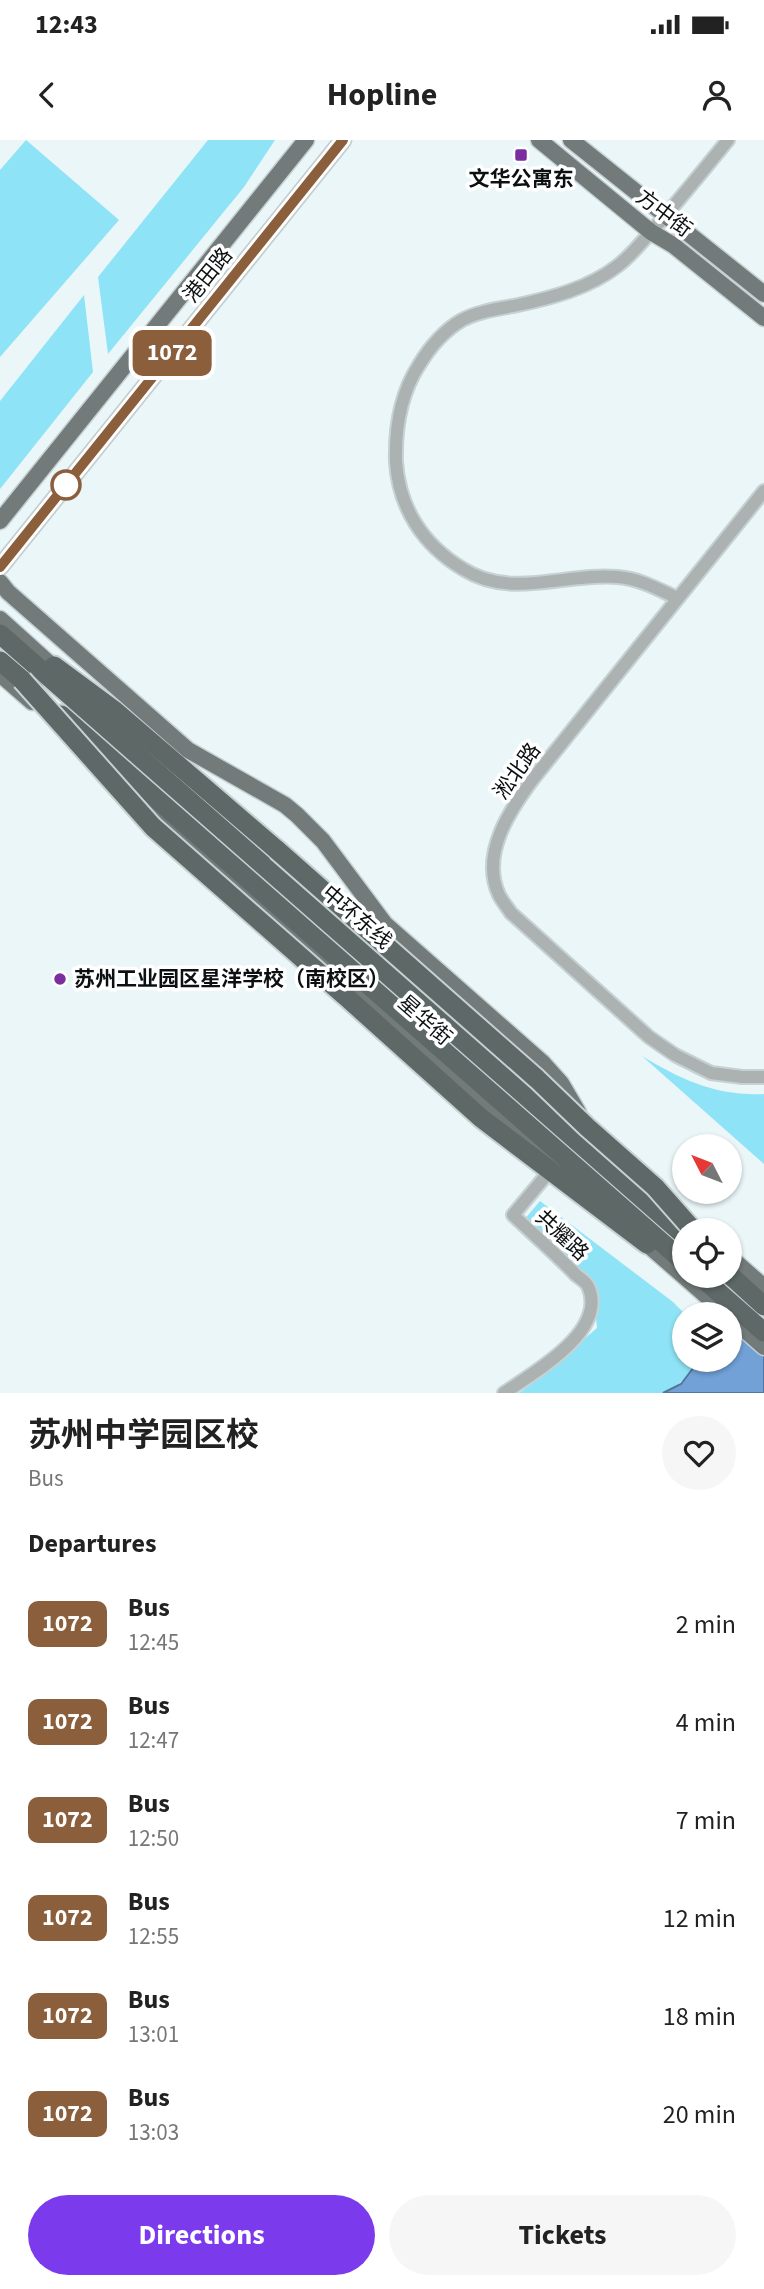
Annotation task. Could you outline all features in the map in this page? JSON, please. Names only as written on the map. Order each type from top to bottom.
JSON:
[{"type":"highway","name":"中环东线","points":[[0,634],[672,1224]]},
{"type":"highway","points":[[40,655],[115,711],[277,850],[655,1187],[682,1218]]},
{"type":"highway","name":"中环东线","points":[[0,661],[672,1251]]},
{"type":"highway","points":[[22,680],[153,827],[481,1118],[553,1167],[648,1245]]},
{"type":"highway","points":[[742,1285],[764,1306]]},
{"type":"highway","points":[[712,1288],[757,1334]]},
{"type":"main road","name":"港田路","points":[[0,521],[306,140]]},
{"type":"main road","name":"港田路","points":[[0,567],[343,140]]},
{"type":"main road","name":"方中街","points":[[539,140],[651,232],[673,245],[764,318]]},
{"type":"main road","name":"方中街","points":[[570,140],[764,295]]},
{"type":"main road","points":[[0,582],[8,592],[188,750],[285,805],[309,826],[385,924],[553,1073],[593,1138]]},
{"type":"main road","name":"星华街","points":[[0,619],[685,1218]]},
{"type":"main road","name":"星华街","points":[[0,674],[553,1167]]},
{"type":"main road","points":[[648,1245],[713,1302]]},
{"type":"main road","points":[[742,1268],[764,1287]]},
{"type":"main road","points":[[742,1324],[757,1334],[764,1347]]},
{"type":"street","points":[[677,598],[639,580],[618,577],[595,576],[512,585],[478,577],[463,569],[436,550],[413,522],[397,484],[398,419],[411,377],[431,346],[439,339],[463,320],[482,312],[537,301],[595,280],[616,268],[665,217],[728,140]]},
{"type":"street","name":"淞北路","points":[[764,491],[513,806],[502,827],[493,861],[498,894],[511,913],[649,1037],[675,1055],[711,1073],[764,1077]]},
{"type":"street","name":"共耀路","points":[[504,1393],[558,1355],[580,1333],[588,1319],[590,1304],[587,1286],[513,1215],[553,1167]]},
{"type":"shaded area","points":[[26,140],[119,220],[0,357],[0,170]]},
{"type":"shaded area","points":[[208,140],[275,140],[244,187],[108,354],[98,277]]},
{"type":"shaded area","points":[[84,295],[93,372],[0,489],[0,401]]},
{"type":"shaded area","points":[[642,1056],[700,1085],[730,1092],[764,1094],[764,1164],[742,1145],[742,1134],[730,1134]]},
{"type":"shaded area","points":[[540,1201],[673,1302],[672,1372],[690,1372],[677,1385],[663,1393],[519,1393],[597,1328],[593,1286],[524,1220]]},
{"type":"shaded area","points":[[764,1322],[764,1393],[663,1393],[681,1384],[690,1372],[742,1372],[742,1339]]},
{"type":"bus line","name":"1072","points":[[0,567],[343,140]]},
{"type":"place","name":"文华公寓东","points":[[521,155]]},
{"type":"place","name":"苏州工业园区星洋学校（南校区）","points":[[60,979]]}]
